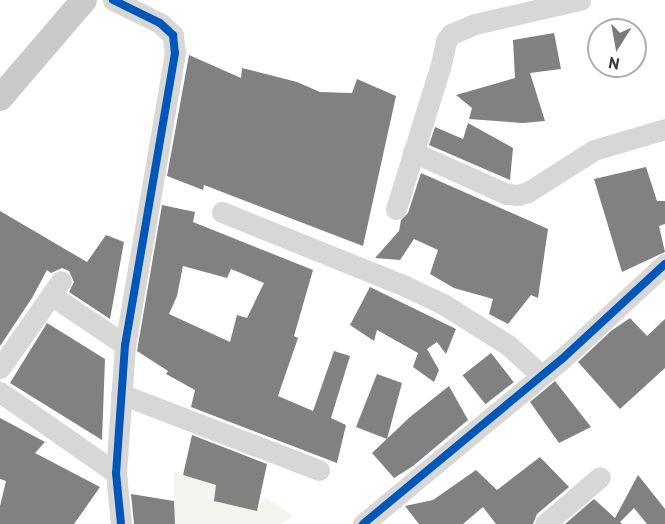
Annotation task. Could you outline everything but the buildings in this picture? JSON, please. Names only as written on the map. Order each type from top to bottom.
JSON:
[{"type":"main road","points":[[0,99],[84,0]]},
{"type":"street","points":[[113,0],[160,23],[173,35],[175,53],[125,345],[116,473],[122,524]]},
{"type":"street","points":[[396,208],[446,41],[451,34],[475,24],[580,0]]},
{"type":"street","points":[[413,152],[507,194],[518,195],[528,192],[594,150],[665,129]]},
{"type":"street","points":[[222,212],[405,286],[443,304],[508,345],[541,375]]},
{"type":"street","points":[[363,524],[562,359],[665,264]]},
{"type":"street","points":[[0,368],[56,288],[125,345]]},
{"type":"street","points":[[0,392],[116,473]]},
{"type":"street","points":[[121,394],[318,470]]},
{"type":"street","points":[[545,524],[600,477]]},
{"type":"shaded area","points":[[174,472],[216,485],[214,501],[257,511],[265,497],[293,516],[281,524],[174,524]]},
{"type":"cycle path","points":[[113,0],[160,23],[173,35],[175,53],[125,345],[116,473],[121,524]]},
{"type":"cycle path","points":[[363,524],[562,359],[665,264]]}]
